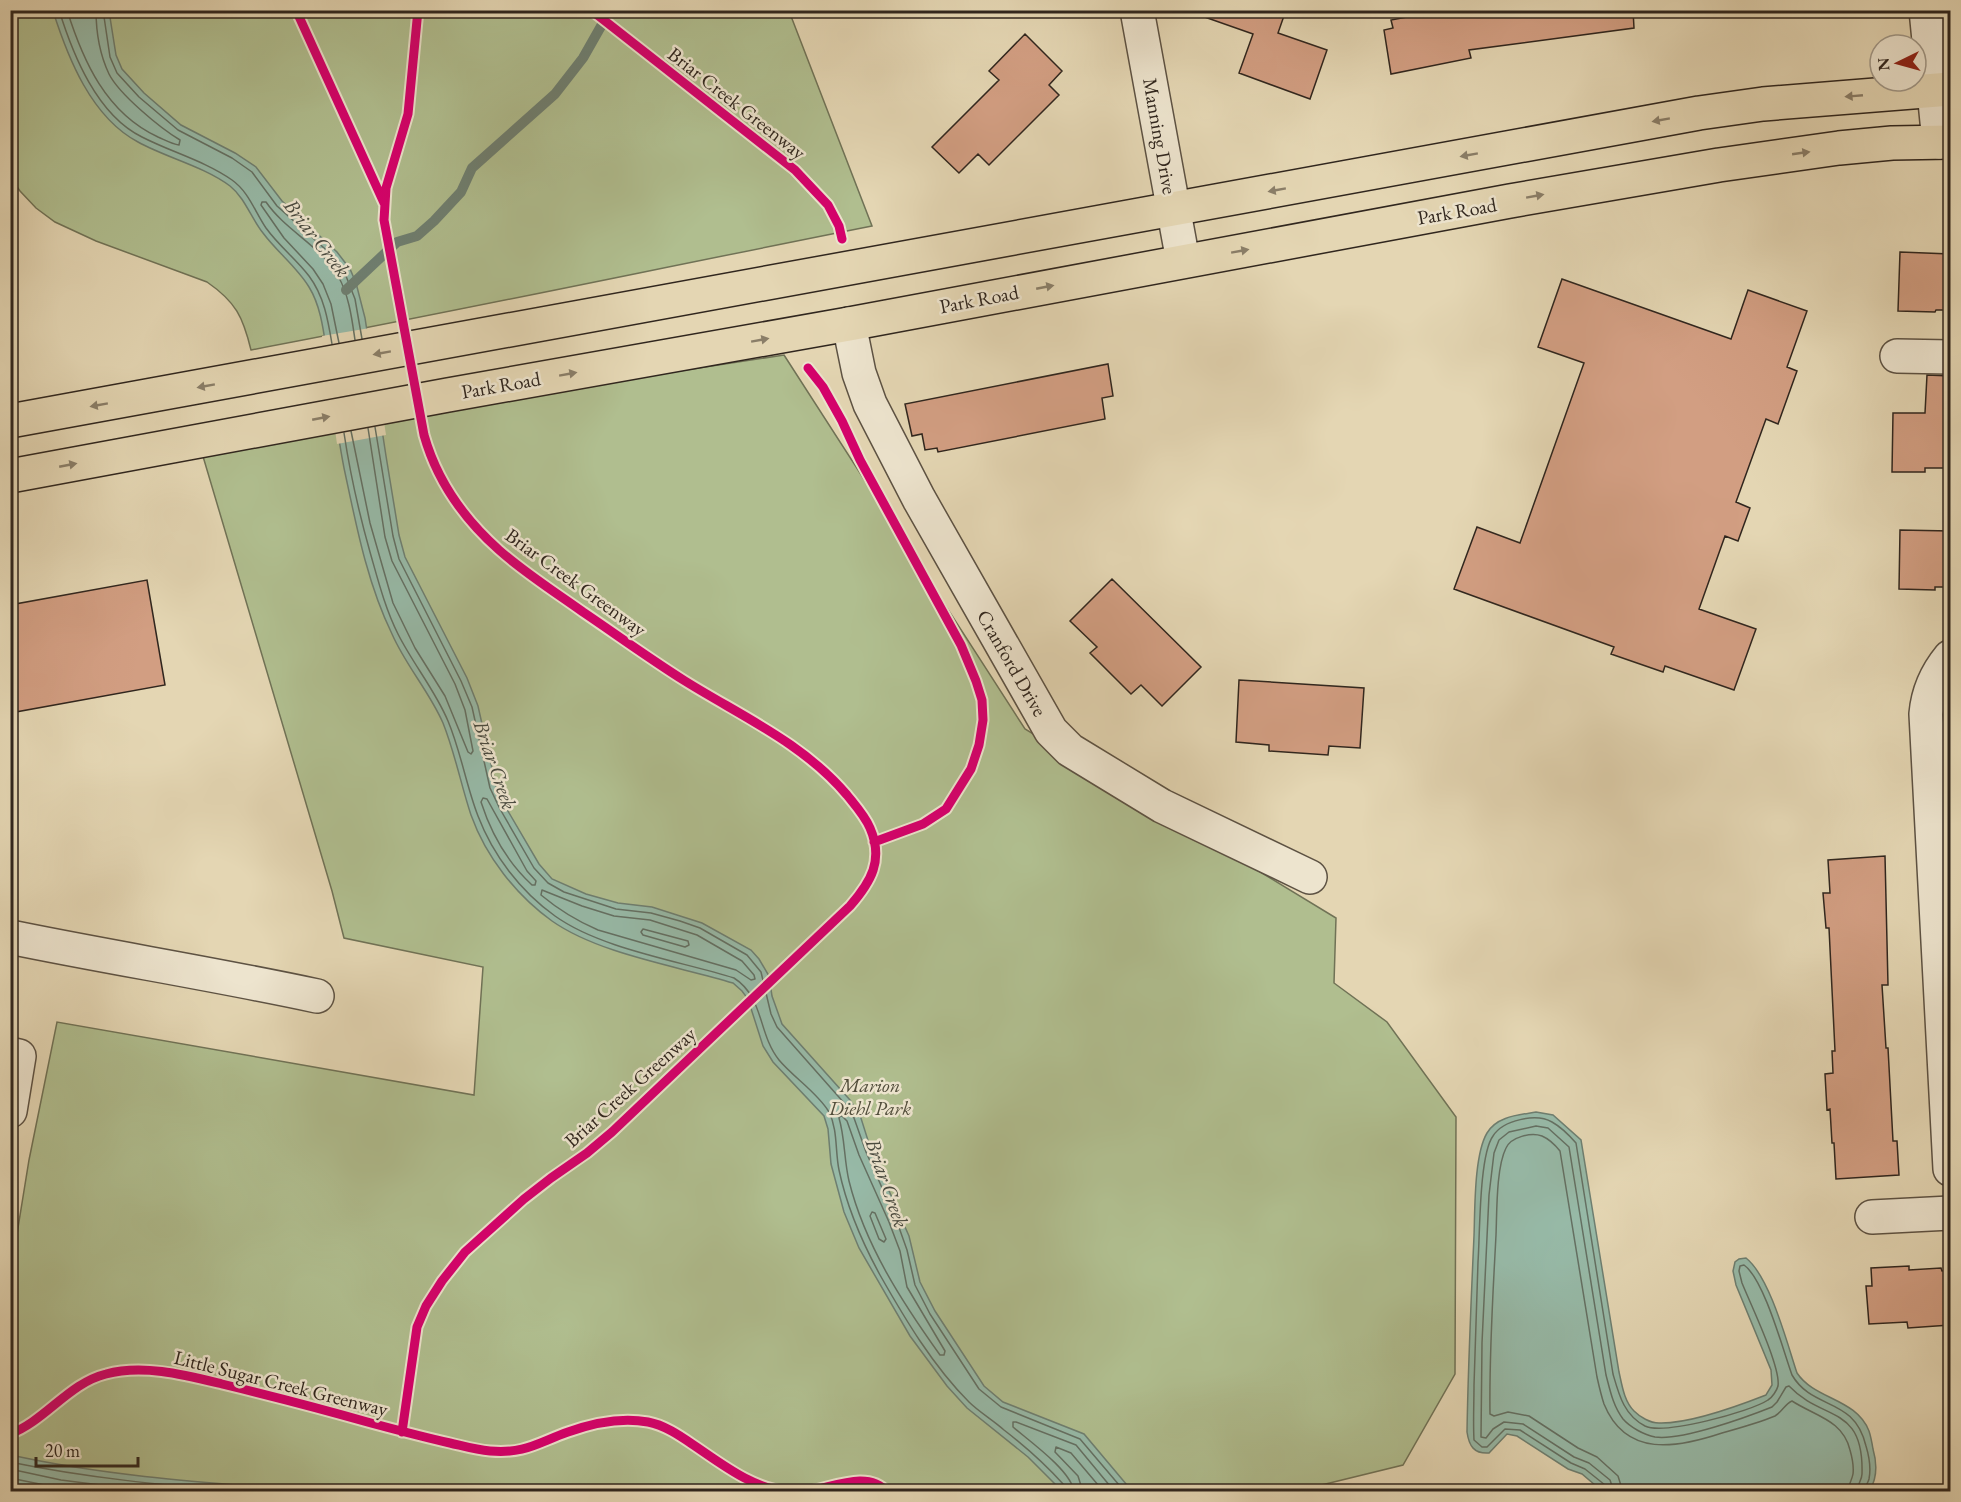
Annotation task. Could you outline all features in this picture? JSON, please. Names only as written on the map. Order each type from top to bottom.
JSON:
[{"type":"main road","points":[[10,421],[674,302],[1173,208],[1699,113],[1775,103],[1942,89]]},
{"type":"main road","name":"Park Road","points":[[10,476],[1521,199],[1719,165],[1839,148],[1945,142]]},
{"type":"street","name":"Manning Drive","points":[[1137,10],[1183,261]]},
{"type":"street","points":[[1926,10],[1942,89],[1945,142]]},
{"type":"street","name":"Cranford Drive","points":[[849,324],[859,373],[870,404],[919,499],[1051,731],[1070,750],[1162,806],[1310,877]]},
{"type":"street","points":[[1898,356],[1950,357]]},
{"type":"street","points":[[1950,657],[1931,686],[1926,714],[1944,916],[1950,1168]]},
{"type":"street","points":[[10,937],[241,979],[317,996]]},
{"type":"street","points":[[10,1054],[19,1056],[10,1111]]},
{"type":"street","points":[[1872,1217],[1950,1213]]},
{"type":"green space","points":[[10,11],[789,11],[872,226],[251,350],[237,311],[225,296],[207,282],[96,241],[55,222],[36,208],[20,191],[11,178]]},
{"type":"green space","name":"Marion Diehl Park","points":[[784,355],[1025,729],[1336,918],[1334,983],[1387,1022],[1456,1117],[1455,1374],[1403,1465],[1293,1492],[11,1492],[11,1271],[29,1160],[57,1022],[474,1095],[483,967],[344,938],[202,453],[380,417]]},
{"type":"water","name":"Briar Creek","points":[[53,11],[109,11],[116,55],[122,69],[144,93],[181,125],[235,153],[256,167],[282,201],[337,252],[350,269],[365,318],[399,535],[405,557],[467,678],[478,706],[496,786],[539,864],[552,879],[586,894],[618,903],[652,907],[702,923],[751,950],[769,976],[772,996],[782,1024],[850,1100],[860,1115],[871,1150],[909,1236],[920,1282],[935,1311],[984,1386],[1003,1402],[1084,1434],[1132,1491],[1062,1491],[1028,1457],[967,1408],[947,1386],[910,1336],[859,1248],[844,1212],[831,1164],[828,1129],[824,1116],[773,1062],[763,1046],[748,999],[742,991],[733,983],[615,951],[571,932],[539,911],[504,874],[477,831],[443,723],[398,646],[376,594],[363,553],[344,468],[320,313],[309,287],[263,233],[240,196],[230,186],[208,173],[138,142],[107,118],[94,102],[74,67]]},
{"type":"water","points":[[1536,1112],[1553,1115],[1581,1140],[1619,1372],[1626,1398],[1634,1411],[1652,1422],[1671,1423],[1713,1414],[1766,1395],[1772,1385],[1771,1370],[1736,1285],[1733,1271],[1735,1262],[1746,1258],[1755,1267],[1770,1295],[1797,1373],[1814,1389],[1855,1412],[1869,1431],[1876,1465],[1870,1490],[1602,1491],[1582,1474],[1568,1469],[1517,1436],[1507,1434],[1489,1453],[1473,1448],[1467,1432],[1467,1408],[1477,1168],[1483,1143],[1491,1127],[1509,1117]]},
{"type":"water","points":[[11,1455],[124,1474],[315,1491],[11,1491]]},
{"type":"pier","points":[[370,328],[386,435],[337,444],[322,336]]},
{"type":"building","points":[[1197,10],[1286,10],[1278,33],[1327,50],[1310,99],[1239,73],[1253,34],[1196,14]]},
{"type":"building","points":[[1444,10],[1633,10],[1634,28],[1469,50],[1471,58],[1391,74],[1384,30],[1393,28],[1391,20]]},
{"type":"building","points":[[1025,34],[1062,71],[1049,85],[1059,95],[989,165],[978,154],[959,173],[932,147],[999,80],[989,71]]},
{"type":"building","points":[[1900,252],[1950,254],[1950,310],[1898,311]]},
{"type":"building","points":[[1562,279],[1731,339],[1748,290],[1807,311],[1787,367],[1797,371],[1778,424],[1766,419],[1736,502],[1750,508],[1738,541],[1725,536],[1699,609],[1756,629],[1734,690],[1665,666],[1663,672],[1611,654],[1614,647],[1454,589],[1477,527],[1520,543],[1584,363],[1538,347]]},
{"type":"building","points":[[1108,364],[1113,396],[1102,398],[1105,419],[938,452],[937,448],[925,450],[922,434],[912,436],[905,404]]},
{"type":"building","points":[[1927,375],[1950,376],[1950,468],[1925,468],[1925,472],[1892,472],[1893,413],[1925,413]]},
{"type":"building","points":[[1900,530],[1950,531],[1950,587],[1935,587],[1935,590],[1899,589]]},
{"type":"building","points":[[1112,579],[1201,667],[1162,706],[1141,685],[1131,694],[1090,653],[1097,647],[1070,621]]},
{"type":"building","points":[[147,580],[165,685],[10,713],[10,605]]},
{"type":"building","points":[[1239,680],[1364,688],[1360,748],[1329,746],[1328,755],[1269,751],[1269,745],[1236,742]]},
{"type":"building","points":[[1885,856],[1888,985],[1882,985],[1893,1141],[1897,1141],[1899,1175],[1836,1179],[1825,1074],[1833,1073],[1832,1051],[1835,1051],[1829,928],[1826,928],[1823,893],[1830,893],[1828,860]]},
{"type":"building","points":[[1909,1266],[1909,1270],[1941,1268],[1942,1271],[1950,1270],[1950,1325],[1908,1328],[1907,1322],[1869,1324],[1866,1286],[1872,1286],[1871,1268]]},
{"type":"waterway","points":[[346,290],[397,242],[417,236],[434,221],[461,192],[472,168],[555,94],[583,58],[604,21],[605,10]]},
{"type":"cycle path","points":[[296,10],[384,203]]},
{"type":"cycle path","name":"Briar Creek Greenway","points":[[402,1432],[417,1327],[426,1306],[465,1252],[524,1199],[612,1132],[850,906],[869,879],[876,850],[870,828],[863,815],[830,777],[811,760],[791,745],[659,664],[519,567],[474,525],[444,483],[429,452],[424,435],[384,220],[386,188],[408,114],[418,10]]},
{"type":"cycle path","name":"Briar Creek Greenway","points":[[591,10],[795,170],[828,205],[839,226],[842,239]]},
{"type":"cycle path","points":[[808,368],[823,387],[842,421],[860,460],[961,645],[982,700],[983,720],[979,745],[971,769],[946,809],[923,824],[874,842]]},
{"type":"cycle path","name":"Little Sugar Creek Greenway","points":[[10,1434],[23,1428],[80,1385],[93,1379],[120,1371],[149,1370],[179,1374],[420,1436],[485,1450],[522,1449],[578,1429],[607,1422],[628,1420],[648,1422],[660,1425],[677,1434],[749,1480],[774,1490],[788,1492]]},
{"type":"cycle path","points":[[803,1492],[858,1481],[879,1485],[887,1492]]}]
